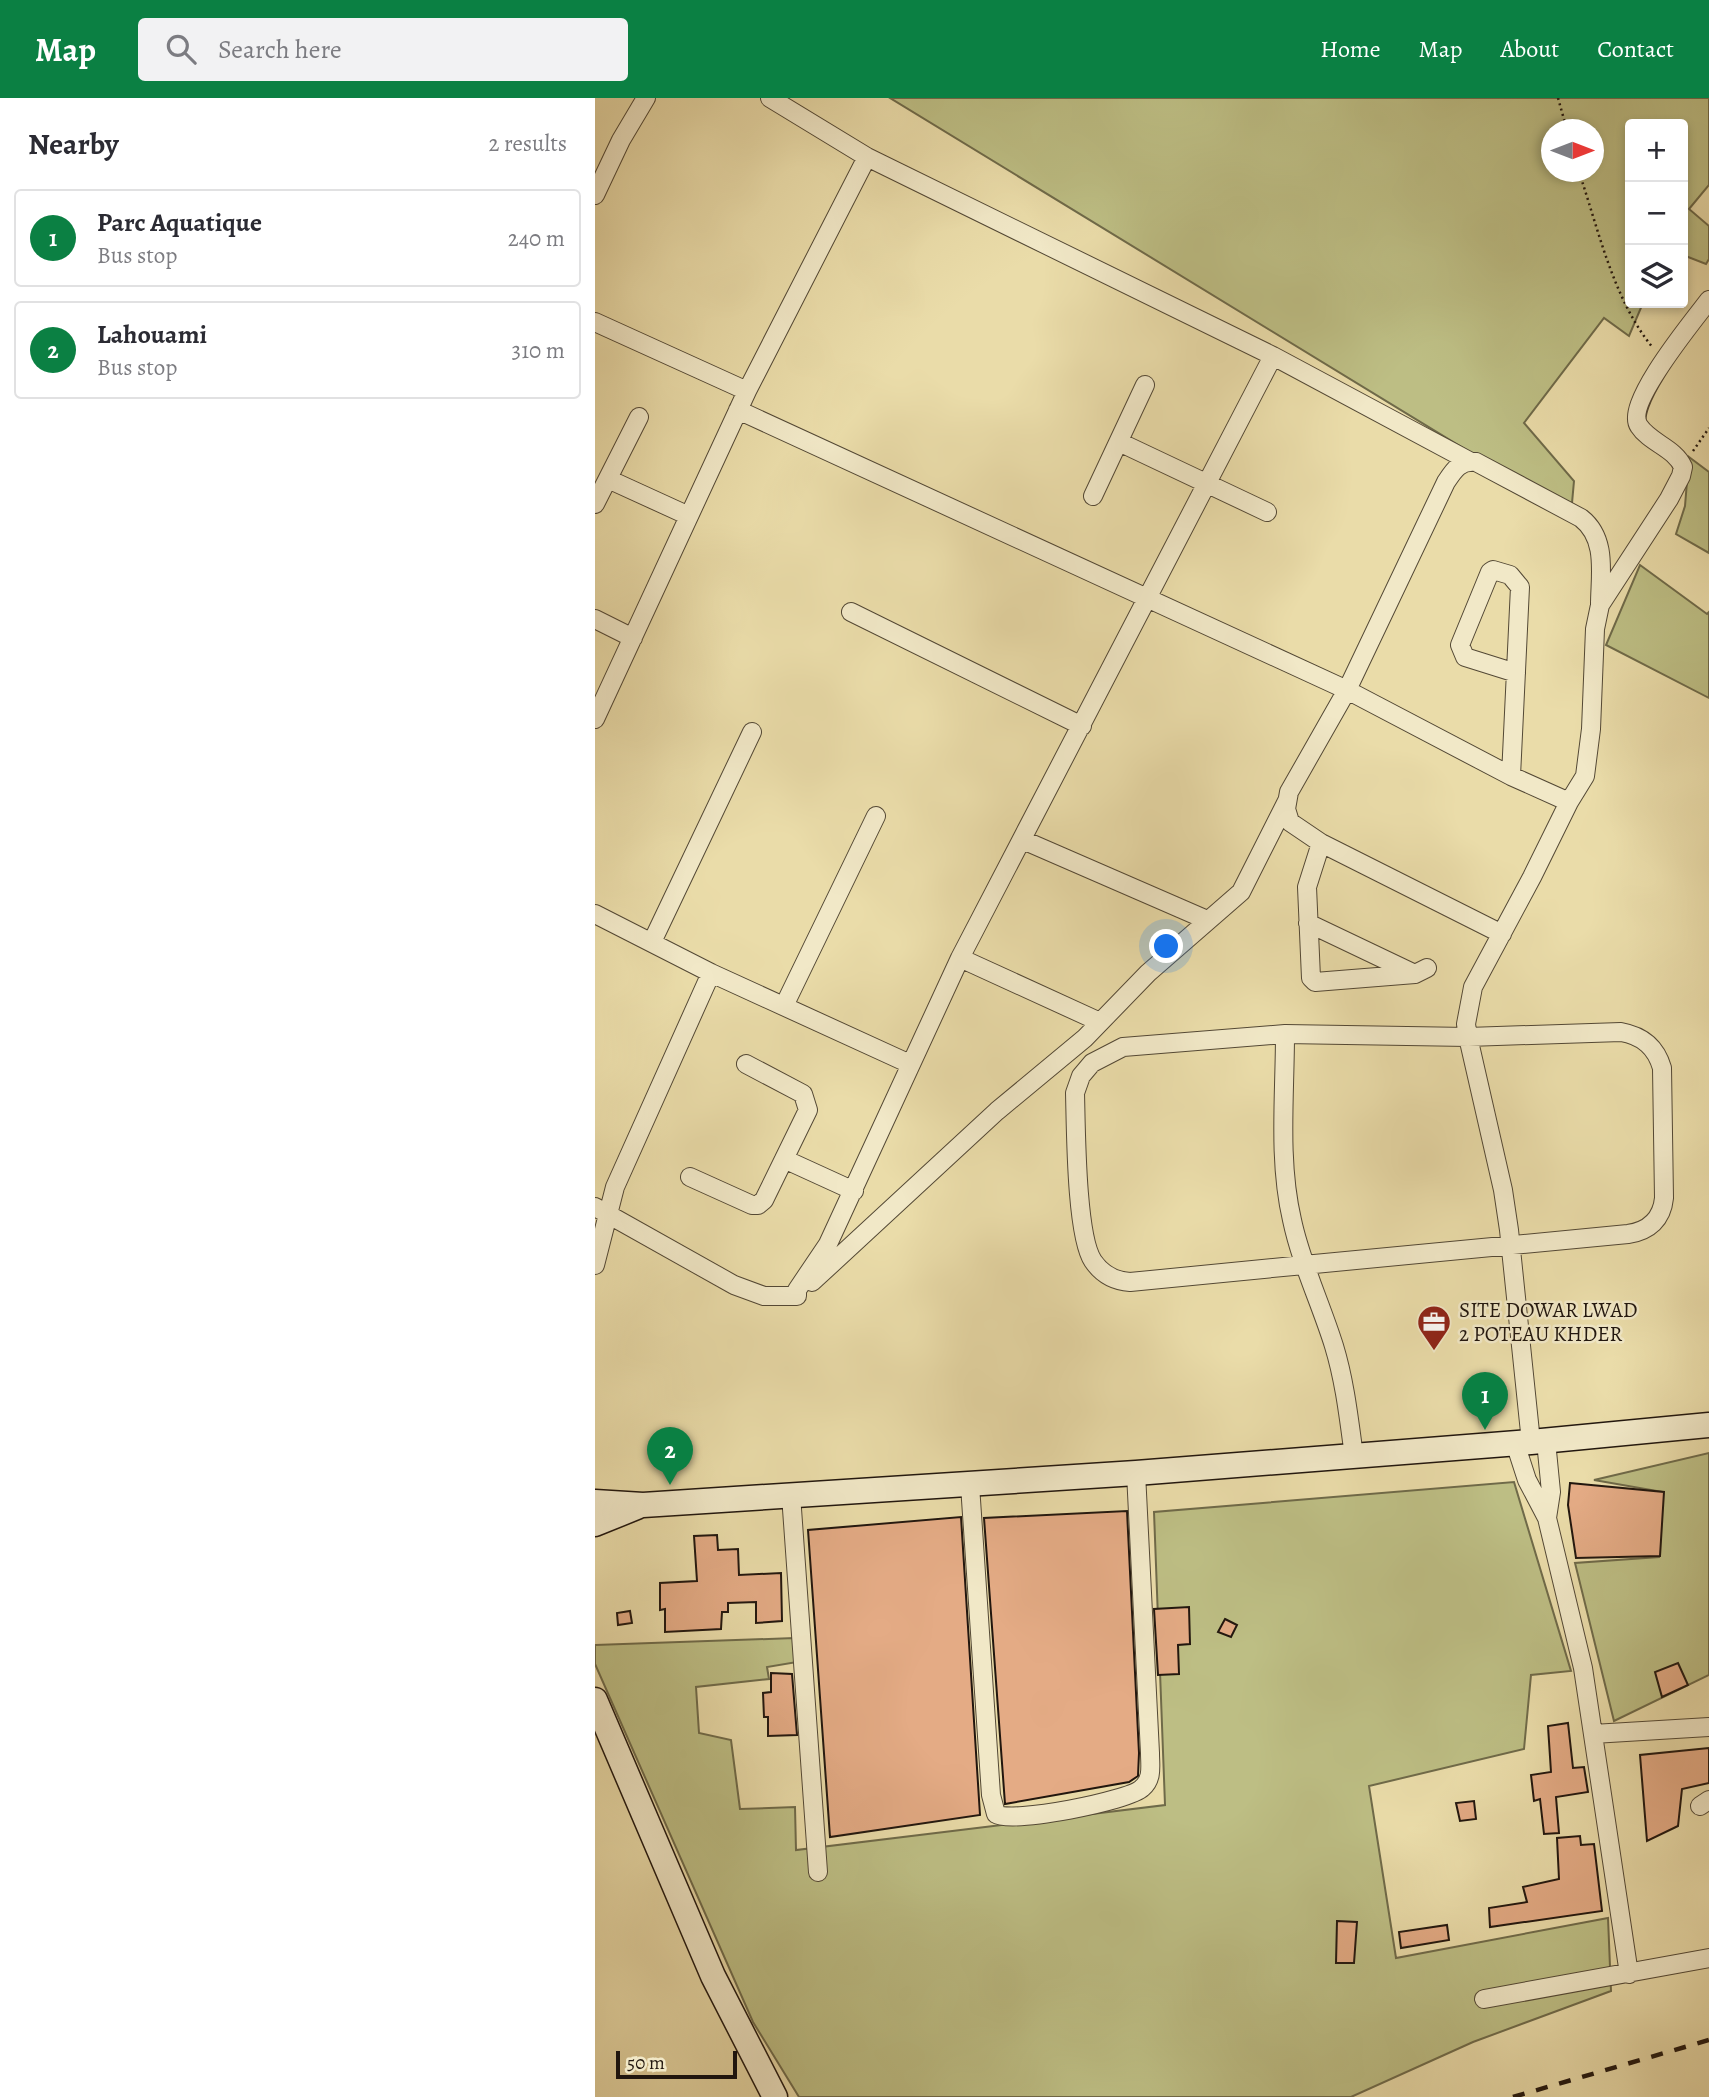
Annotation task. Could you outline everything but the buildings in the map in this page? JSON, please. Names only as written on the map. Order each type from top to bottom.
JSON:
[{"type":"main road","points":[[595,1502],[643,1505],[969,1485],[1531,1442],[1709,1425]]},
{"type":"main road","points":[[595,1524],[643,1505]]},
{"type":"main road","points":[[595,1700],[697,1940],[775,2097]]},
{"type":"street","points":[[595,195],[621,140],[646,98]]},
{"type":"street","points":[[770,98],[867,157],[1273,356],[1570,512],[1590,525],[1600,542],[1600,605],[1595,629],[1585,776],[1473,987],[1466,1024],[1503,1190],[1511,1245],[1531,1442],[1527,1480],[1547,1518],[1583,1668],[1629,1974]]},
{"type":"street","points":[[595,719],[747,391],[867,157]]},
{"type":"street","points":[[1600,605],[1681,476],[1683,467],[1680,461],[1642,430],[1636,423],[1636,411],[1664,361],[1709,300]]},
{"type":"street","points":[[595,322],[747,391]]},
{"type":"street","points":[[797,1296],[797,1290],[828,1244],[855,1191],[960,958],[1273,356]]},
{"type":"street","points":[[1093,496],[1145,385]]},
{"type":"street","points":[[738,410],[1347,690],[1511,776],[1569,802]]},
{"type":"street","points":[[595,505],[639,417]]},
{"type":"street","points":[[1119,442],[1267,512]]},
{"type":"street","points":[[601,1210],[734,1284],[764,1296],[797,1296],[997,1111],[1041,1076],[1100,1022],[1148,973],[1241,892],[1287,801],[1295,778],[1347,690],[1446,482],[1460,464],[1471,462]]},
{"type":"street","points":[[608,479],[689,516]]},
{"type":"street","points":[[1511,776],[1516,673],[1520,587],[1510,575],[1492,570],[1460,645],[1461,650],[1465,656],[1516,673]]},
{"type":"street","points":[[851,612],[1082,726]]},
{"type":"street","points":[[595,619],[633,638]]},
{"type":"street","points":[[652,942],[752,732]]},
{"type":"street","points":[[1287,801],[1286,809],[1290,822],[1321,843],[1502,934]]},
{"type":"street","points":[[784,1006],[876,816]]},
{"type":"street","points":[[1023,840],[1207,920]]},
{"type":"street","points":[[1308,923],[1421,971],[1315,982],[1311,978],[1308,923],[1307,887],[1321,843]]},
{"type":"street","points":[[595,914],[711,973],[910,1064]]},
{"type":"street","points":[[960,958],[1100,1022]]},
{"type":"street","points":[[595,1265],[601,1210],[615,1187],[643,1119],[711,973]]},
{"type":"street","points":[[1622,1032],[1648,1043],[1655,1050],[1662,1068],[1664,1198],[1656,1220],[1650,1226],[1636,1233],[1130,1282],[1109,1277],[1093,1261],[1083,1233],[1075,1093],[1081,1076],[1092,1063],[1123,1047],[1140,1044],[1285,1034],[1468,1037],[1622,1032]]},
{"type":"street","points":[[1285,1034],[1286,1181],[1292,1222],[1335,1350],[1346,1397],[1354,1456]]},
{"type":"street","points":[[690,1177],[752,1205],[758,1205],[764,1200],[808,1110],[803,1094],[746,1064]]},
{"type":"street","points":[[784,1159],[855,1191]]},
{"type":"street","points":[[1531,1442],[1551,1479],[1547,1518]]},
{"type":"street","points":[[969,1485],[991,1795],[996,1814],[1013,1818],[1123,1797],[1142,1789],[1149,1780],[1150,1753],[1136,1473]]},
{"type":"street","points":[[790,1495],[818,1872]]},
{"type":"street","points":[[1593,1734],[1709,1727]]},
{"type":"street","points":[[1484,1999],[1709,1958]]},
{"type":"path","points":[[1559,98],[1564,119]]},
{"type":"path","points":[[1582,182],[1617,286],[1639,330],[1664,361]]},
{"type":"path","points":[[1683,467],[1709,428]]},
{"type":"green space","points":[[890,98],[1709,98],[1709,185],[1689,209],[1709,226],[1709,259],[1706,264],[1688,257],[1688,119],[1625,119],[1625,308],[1641,308],[1629,336],[1604,318],[1524,423],[1574,481],[1571,514]]},
{"type":"green space","points":[[1689,457],[1709,472],[1709,553],[1676,534],[1685,506]]},
{"type":"green space","points":[[1640,565],[1707,614],[1709,612],[1709,698],[1606,645]]},
{"type":"green space","points":[[1709,1453],[1709,1675],[1614,1721],[1575,1563],[1659,1557],[1663,1492],[1594,1480]]},
{"type":"green space","points":[[1514,1482],[1571,1671],[1531,1675],[1524,1749],[1369,1786],[1396,1958],[1608,1918],[1611,1991],[1473,2042],[1351,2097],[799,2097],[753,2022],[595,1664],[595,1645],[794,1638],[803,1661],[767,1667],[769,1679],[696,1687],[699,1733],[731,1740],[740,1809],[795,1807],[796,1850],[1165,1805],[1154,1512]]},
{"type":"railway","points":[[1513,2097],[1709,2040]]},
{"type":"place","name":"SITE DOWAR LWAD 2 POTEAU KHDER","points":[[1434,1352]]},
{"type":"place","name":"Parc Aquatique","points":[[1485,1430]]},
{"type":"place","name":"Lahouami","points":[[670,1485]]}]
